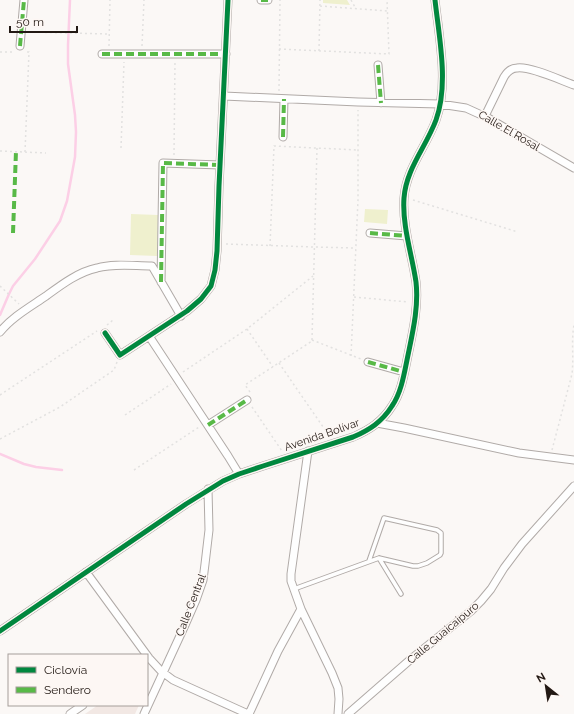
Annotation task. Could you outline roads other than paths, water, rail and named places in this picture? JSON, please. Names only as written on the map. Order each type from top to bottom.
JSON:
[{"type":"street","points":[[20,46],[24,0]]},
{"type":"street","points":[[105,333],[120,356],[181,316],[201,299],[210,286],[218,244],[220,164],[228,0]]},
{"type":"street","points":[[260,0],[268,0]]},
{"type":"street","name":"Avenida Bolívar","points":[[0,631],[208,489],[239,474],[365,432],[382,420],[394,405],[399,393],[413,332],[416,302],[416,283],[407,236],[404,198],[410,172],[429,137],[436,119],[442,88],[440,46],[435,0]]},
{"type":"street","points":[[106,53],[226,54]]},
{"type":"street","points":[[378,65],[381,103]]},
{"type":"street","points":[[485,116],[506,73],[514,68],[525,68],[574,85]]},
{"type":"street","name":"Calle El Rosal","points":[[224,96],[440,104],[466,108],[485,116],[574,168]]},
{"type":"street","points":[[281,99],[283,137]]},
{"type":"street","points":[[161,282],[163,162],[220,164]]},
{"type":"street","points":[[370,234],[407,236]]},
{"type":"street","points":[[0,332],[6,325],[25,310],[78,275],[96,268],[109,266],[152,266],[181,316]]},
{"type":"street","points":[[149,336],[239,474]]},
{"type":"street","points":[[368,362],[404,372]]},
{"type":"street","points":[[207,424],[247,400]]},
{"type":"street","points":[[377,424],[404,428],[519,453],[574,460]]},
{"type":"street","points":[[308,451],[291,574],[294,590],[336,684],[339,700],[338,714]]},
{"type":"street","name":"Calle Guaicaipuro","points":[[348,714],[411,659],[482,601],[522,544],[574,486]]},
{"type":"street","name":"Calle Central","points":[[148,705],[196,600],[203,580],[209,530],[208,489]]},
{"type":"street","points":[[86,572],[144,654]]},
{"type":"street","points":[[148,659],[173,680],[249,714],[278,651],[302,609]]},
{"type":"street","points":[[70,714],[82,706]]},
{"type":"lane","points":[[294,590],[379,558],[413,566],[422,566],[440,555],[441,533],[437,530],[384,518],[369,561]]},
{"type":"lane","points":[[379,558],[401,594]]},
{"type":"waterway","points":[[0,315],[13,286],[35,259],[60,221],[67,201],[75,157],[76,132],[68,64],[70,0]]},
{"type":"waterway","points":[[0,454],[24,464],[62,470]]}]
